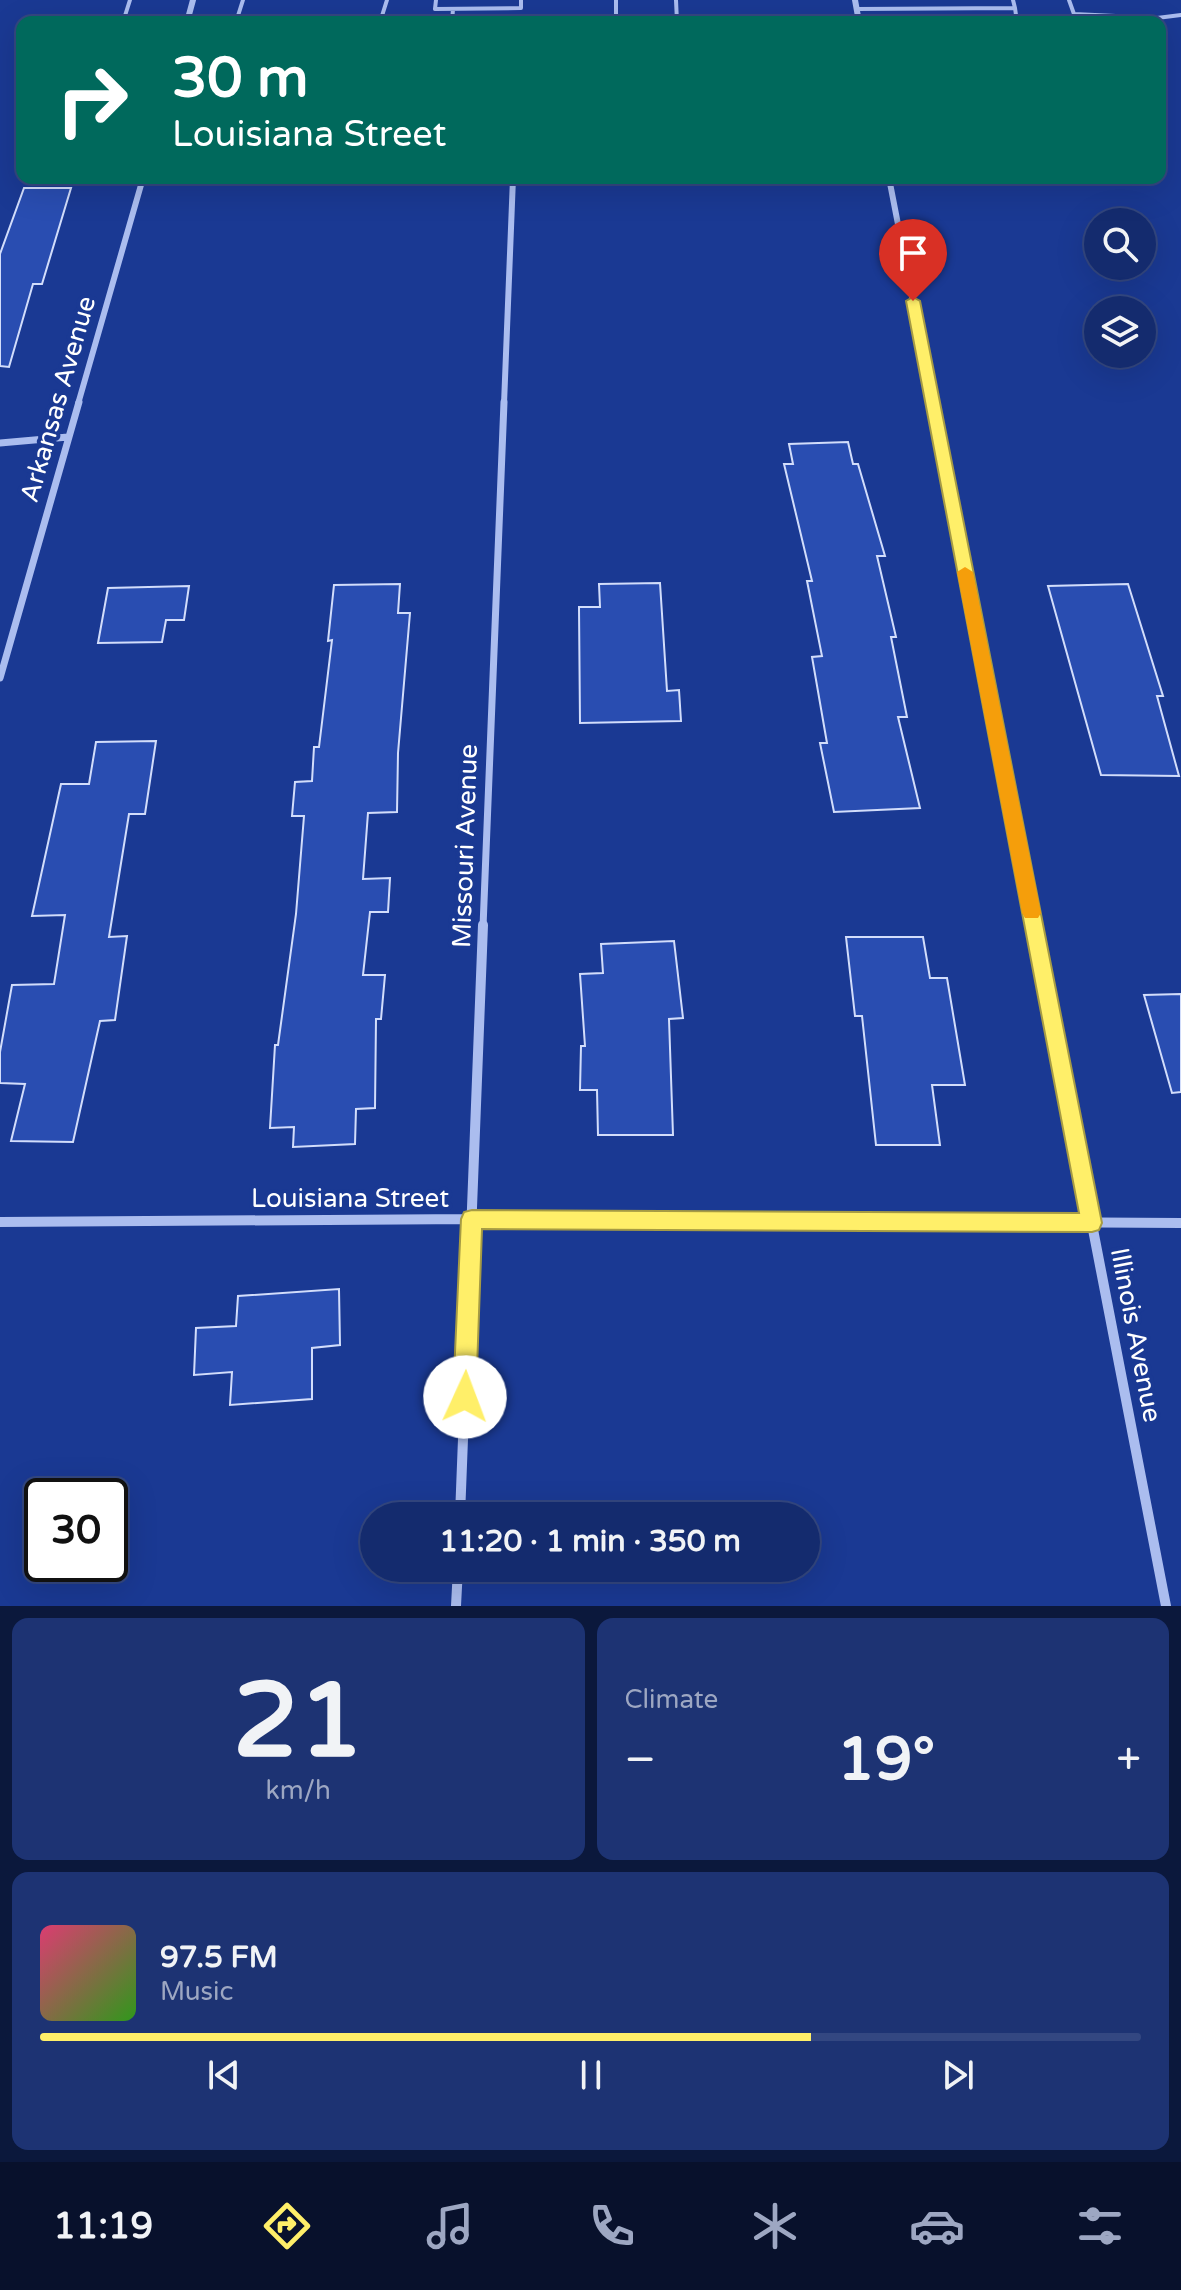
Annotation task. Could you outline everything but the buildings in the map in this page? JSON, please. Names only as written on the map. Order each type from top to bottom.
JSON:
[{"type":"street","points":[[855,0],[858,16]]},
{"type":"street","name":"Arkansas Avenue","points":[[0,678],[141,184]]},
{"type":"street","name":"Missouri Avenue","points":[[461,1502],[513,184]]},
{"type":"street","name":"Illinois Avenue","points":[[890,184],[1166,1606]]},
{"type":"street","points":[[0,443],[68,437]]},
{"type":"street","name":"Louisiana Street","points":[[0,1222],[472,1219],[1181,1223]]},
{"type":"street","points":[[456,1606],[457,1582]]},
{"type":"lane","points":[[436,0],[435,9],[521,8],[521,0]]},
{"type":"lane","points":[[889,0],[891,9]]},
{"type":"lane","points":[[1013,0],[1016,16]]},
{"type":"lane","points":[[1069,0],[1074,14],[1116,16]]},
{"type":"lane","points":[[857,9],[1015,8]]},
{"type":"lane","points":[[452,16],[453,9]]},
{"type":"slow traffic","points":[[965,572],[1031,913]]},
{"type":"route","points":[[465,1397],[472,1219],[1092,1223],[913,301]]}]
